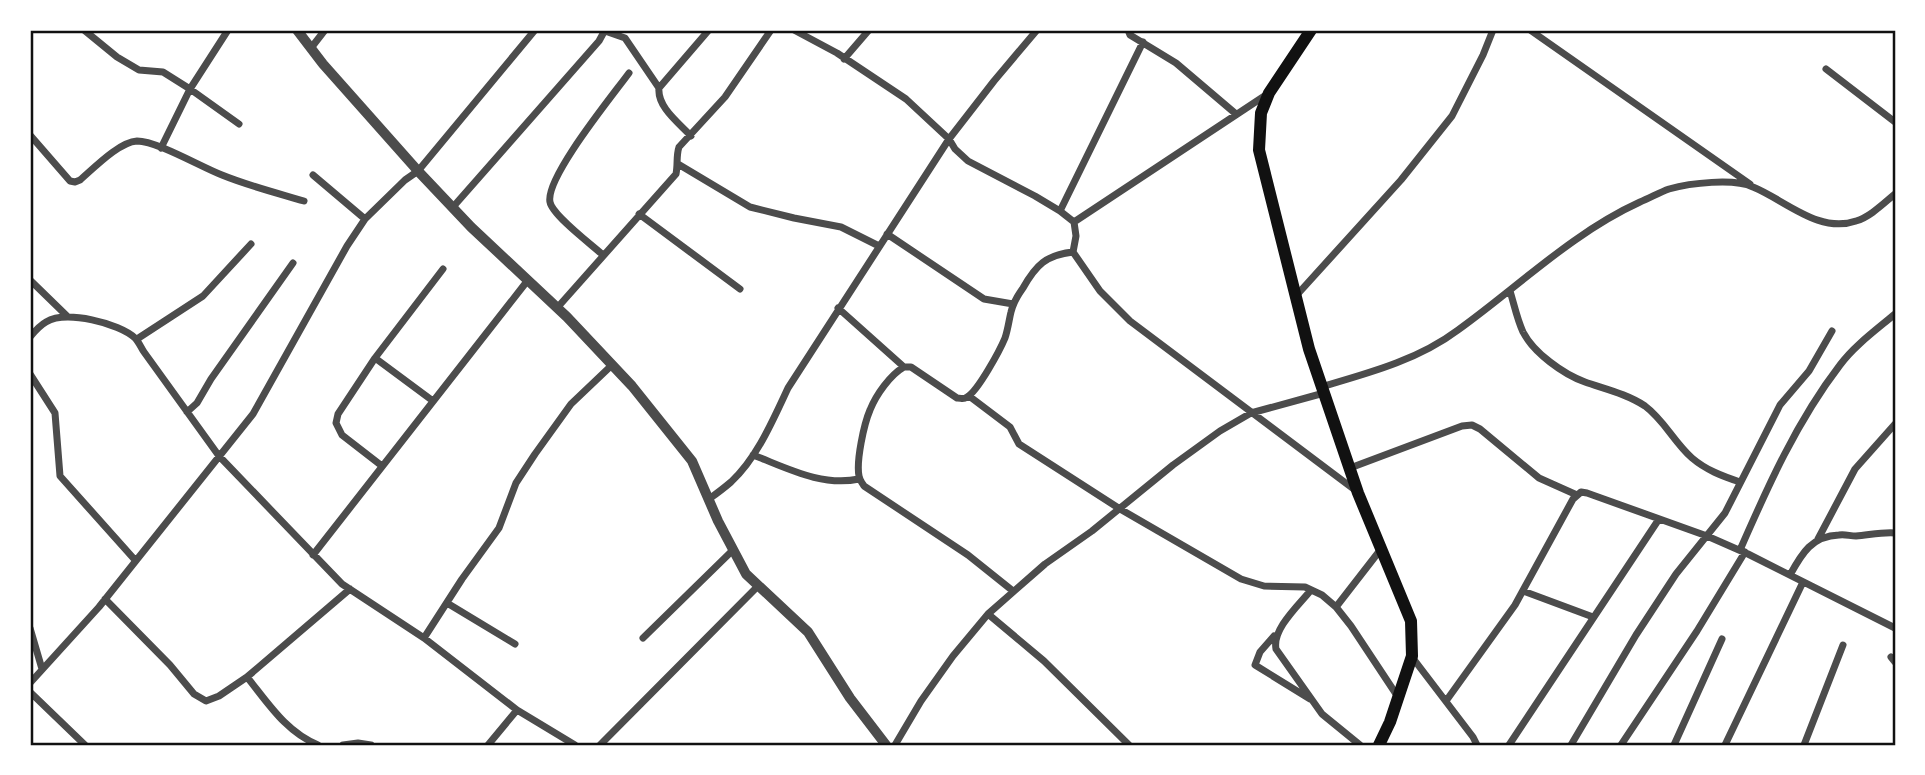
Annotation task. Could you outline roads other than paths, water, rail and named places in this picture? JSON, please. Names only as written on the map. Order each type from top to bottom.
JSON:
[{"type":"main road","points":[[1311,30],[1269,93],[1261,113],[1259,150],[1309,349],[1359,493],[1411,621],[1412,656],[1379,745]]},
{"type":"street","points":[[84,30],[117,57],[139,69],[163,72],[240,124]]},
{"type":"street","points":[[161,148],[190,89],[228,30]]},
{"type":"street","points":[[297,30],[418,171],[632,386],[692,461],[746,574],[808,632],[850,698],[886,745]]},
{"type":"street","points":[[311,48],[325,30]]},
{"type":"street","points":[[30,683],[105,599],[253,414],[347,246],[366,219],[405,180],[418,171],[535,30]]},
{"type":"street","points":[[557,308],[676,174],[679,147],[725,97],[771,30]]},
{"type":"street","points":[[794,30],[844,58],[906,99],[949,139],[968,161],[1060,211],[1074,222],[1076,236],[1073,252],[1100,291],[1130,321],[1359,493]]},
{"type":"street","points":[[844,58],[869,30]]},
{"type":"street","points":[[709,499],[731,482],[753,455],[788,388],[949,139],[1037,30]]},
{"type":"street","points":[[1128,30],[1130,35],[1176,63],[1236,114]]},
{"type":"street","points":[[1295,297],[1401,180],[1452,116],[1493,30]]},
{"type":"street","points":[[1530,30],[1751,186],[1802,214],[1829,223],[1858,221],[1895,194]]},
{"type":"street","points":[[453,207],[600,41],[605,31],[625,38],[659,88]]},
{"type":"street","points":[[691,136],[664,106],[658,95],[659,88],[708,31]]},
{"type":"street","points":[[1060,211],[1143,42]]},
{"type":"street","points":[[1826,69],[1895,121]]},
{"type":"street","points":[[603,255],[559,216],[550,202],[551,192],[561,168],[629,73]]},
{"type":"street","points":[[1074,222],[1269,93]]},
{"type":"street","points":[[30,135],[70,181],[80,180],[109,155],[137,141],[149,143],[223,176],[304,201]]},
{"type":"street","points":[[678,164],[750,207],[841,227],[879,246]]},
{"type":"street","points":[[313,175],[366,219]]},
{"type":"street","points":[[895,745],[921,701],[953,656],[988,614],[1045,564],[1092,531],[1173,465],[1220,431],[1251,413],[1381,370],[1419,353],[1456,332],[1580,236],[1616,213],[1668,189],[1703,183],[1751,186]]},
{"type":"street","points":[[639,214],[740,289]]},
{"type":"street","points":[[887,234],[984,299],[1013,304]]},
{"type":"street","points":[[137,339],[203,296],[251,244]]},
{"type":"street","points":[[1013,592],[968,555],[869,489],[859,479],[859,467],[869,412],[896,372],[904,367],[911,367],[957,398],[969,396],[986,372],[1004,338],[1013,304],[1027,280],[1040,264],[1058,254],[1073,252]]},
{"type":"street","points":[[187,412],[197,403],[293,263]]},
{"type":"street","points":[[382,466],[342,435],[337,422],[338,414],[375,358],[443,269]]},
{"type":"street","points":[[30,280],[68,316]]},
{"type":"street","points":[[313,555],[528,280]]},
{"type":"street","points":[[1510,291],[1523,332],[1559,369],[1643,405],[1657,416],[1692,458],[1712,472],[1740,482]]},
{"type":"street","points":[[838,308],[904,367]]},
{"type":"street","points":[[30,337],[48,321],[68,316],[91,319],[137,339],[219,456],[342,584],[424,638],[517,710],[575,745]]},
{"type":"street","points":[[1621,745],[1697,631],[1743,551],[1766,491],[1796,432],[1823,389],[1841,363],[1895,316]]},
{"type":"street","points":[[1570,745],[1676,574],[1725,513],[1780,405],[1809,370],[1832,331]]},
{"type":"street","points":[[375,358],[433,401]]},
{"type":"street","points":[[424,638],[499,528],[516,483],[535,454],[571,404],[612,365]]},
{"type":"street","points":[[30,374],[55,413],[60,476],[135,560]]},
{"type":"street","points":[[969,396],[1010,427],[1019,444],[1119,509],[1241,579],[1264,586],[1305,587],[1322,595],[1351,626],[1398,697]]},
{"type":"street","points":[[1790,575],[1807,548],[1818,539],[1855,469],[1895,424]]},
{"type":"street","points":[[1350,468],[1462,426],[1472,425],[1539,478],[1577,495]]},
{"type":"street","points":[[753,455],[826,481],[845,482],[859,479]]},
{"type":"street","points":[[1446,701],[1496,634],[1581,492],[1743,551],[1895,628]]},
{"type":"street","points":[[1509,745],[1659,519]]},
{"type":"street","points":[[1818,539],[1837,535],[1895,533]]},
{"type":"street","points":[[1336,607],[1381,548]]},
{"type":"street","points":[[643,638],[733,550]]},
{"type":"street","points":[[1725,745],[1803,582]]},
{"type":"street","points":[[600,745],[758,586]]},
{"type":"street","points":[[105,599],[170,665],[194,694],[206,701],[219,696],[247,677],[349,589]]},
{"type":"street","points":[[1311,590],[1260,652],[1255,665],[1313,702]]},
{"type":"street","points":[[1523,591],[1593,618]]},
{"type":"street","points":[[447,603],[515,644]]},
{"type":"street","points":[[988,614],[1044,661],[1129,745]]},
{"type":"street","points":[[30,628],[42,669]]},
{"type":"street","points":[[1278,631],[1274,640],[1276,649],[1313,702],[1332,724],[1360,745]]},
{"type":"street","points":[[1674,745],[1722,639]]},
{"type":"street","points":[[1804,745],[1843,645]]},
{"type":"street","points":[[1412,656],[1477,745]]},
{"type":"street","points":[[247,677],[288,727],[317,745]]},
{"type":"street","points":[[30,692],[85,745]]},
{"type":"street","points":[[488,745],[517,710]]},
{"type":"street","points":[[342,745],[371,745]]}]
